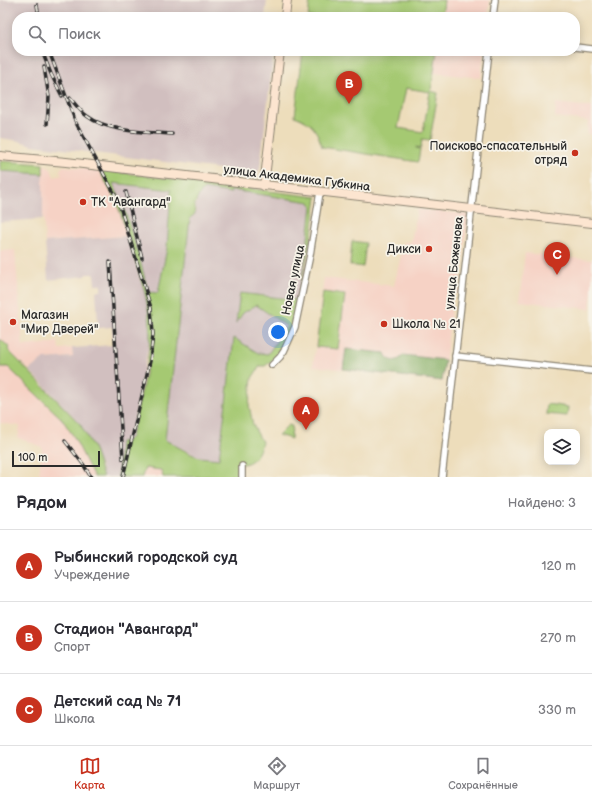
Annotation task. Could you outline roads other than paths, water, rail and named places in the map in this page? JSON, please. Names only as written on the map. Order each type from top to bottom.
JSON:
[{"type":"street","points":[[286,12],[287,0]]},
{"type":"street","points":[[494,12],[495,0]]},
{"type":"street","points":[[580,48],[592,49]]},
{"type":"street","points":[[264,186],[279,56]]},
{"type":"street","name":"улица Баженова","points":[[442,477],[488,56]]},
{"type":"street","name":"улица Академика Губкина","points":[[0,156],[66,162],[592,223]]},
{"type":"street","name":"Новая улица","points":[[272,365],[284,351],[295,327],[310,255],[320,192]]},
{"type":"street","points":[[455,356],[592,371]]},
{"type":"street","points":[[242,466],[242,477]]},
{"type":"railway","points":[[37,5],[38,12]]},
{"type":"railway","points":[[44,56],[62,96]]},
{"type":"railway","points":[[51,56],[76,123],[118,200],[151,308],[153,334],[150,361],[123,477]]},
{"type":"railway","points":[[44,67],[49,97],[47,124]]},
{"type":"railway","points":[[70,98],[87,116],[105,125],[139,132],[172,134]]},
{"type":"railway","points":[[126,192],[142,258]]},
{"type":"railway","points":[[110,262],[123,459]]},
{"type":"railway","points":[[65,441],[91,477]]},
{"type":"place","name":"Стадион \"Авангард\"","points":[[349,104]]},
{"type":"place","name":"Поисково-спасательный отряд","points":[[575,153]]},
{"type":"place","name":"ТК \"Авангард\"","points":[[83,202]]},
{"type":"place","name":"Дикси","points":[[429,249]]},
{"type":"place","name":"Детский сад № 71","points":[[557,275]]},
{"type":"place","name":"Магазин \"Мир Дверей\"","points":[[13,322]]},
{"type":"place","name":"Школа № 21","points":[[384,324]]},
{"type":"place","name":"Рыбинский городской суд","points":[[306,430]]}]
